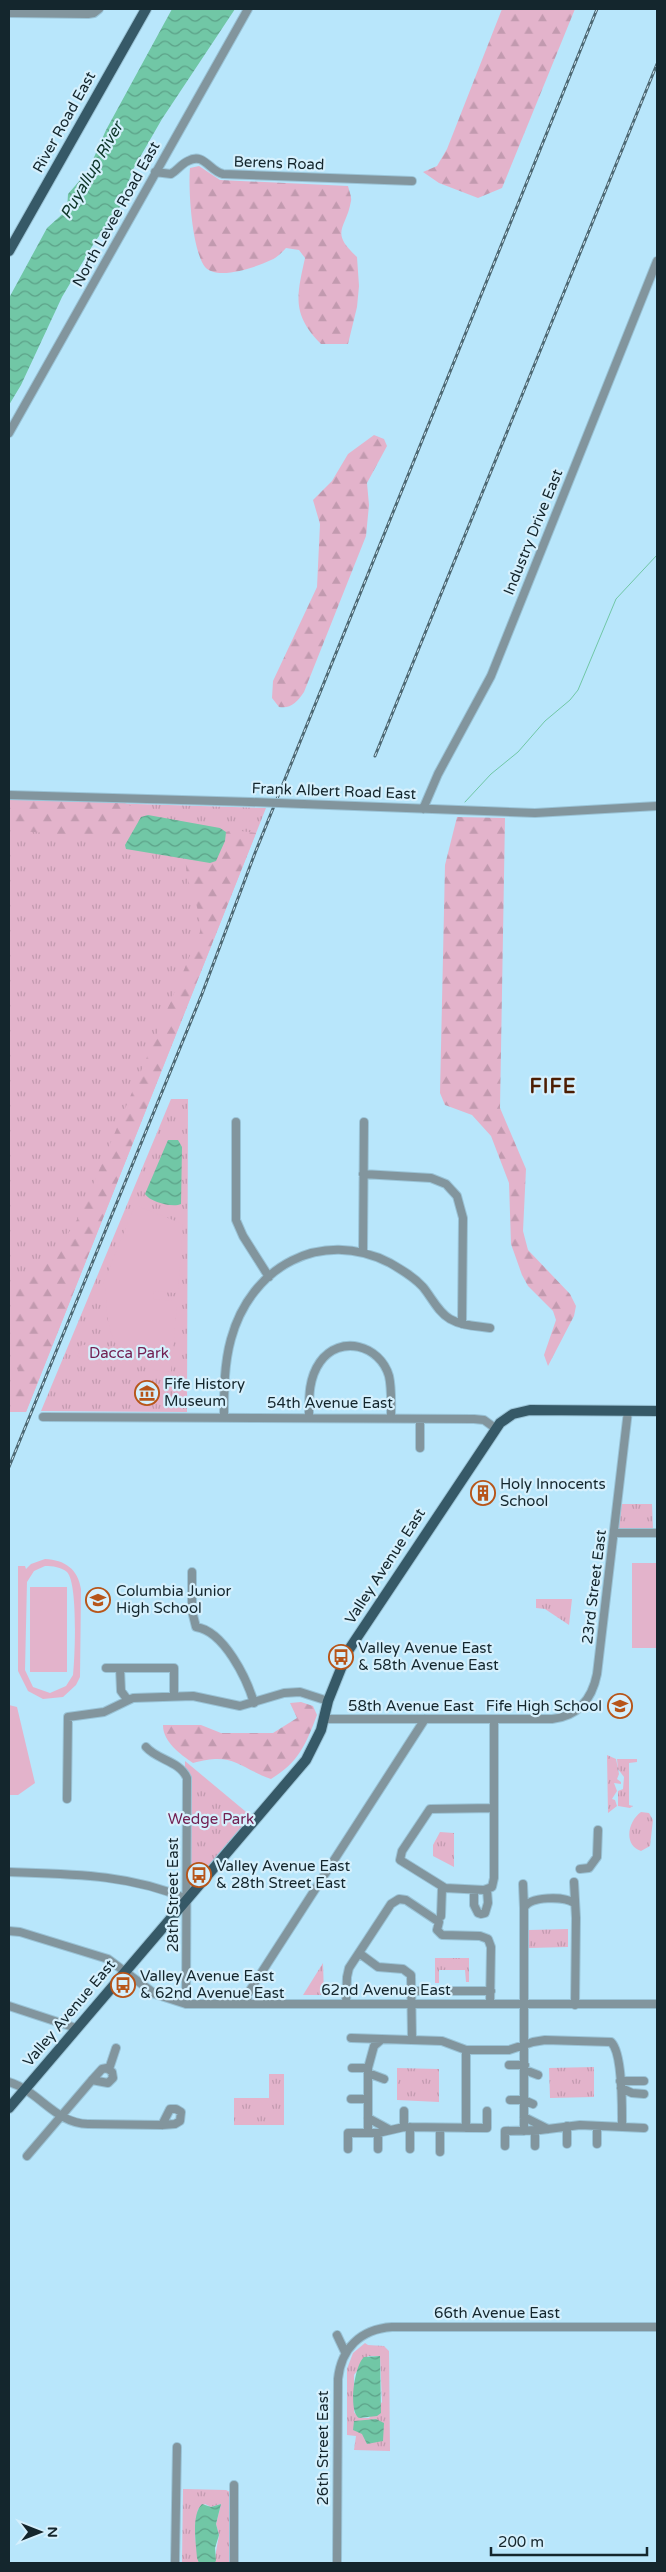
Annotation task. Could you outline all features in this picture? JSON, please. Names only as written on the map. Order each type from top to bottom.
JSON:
[{"type":"main road","name":"River Road East","points":[[9,251],[146,9]]},
{"type":"main road","name":"Valley Avenue East","points":[[9,2108],[123,1972],[306,1760],[315,1745],[328,1701],[342,1664],[356,1637],[502,1420],[517,1412],[530,1410],[628,1411]]},
{"type":"main road","points":[[628,1411],[657,1411]]},
{"type":"street","name":"North Levee Road East","points":[[9,432],[248,9]]},
{"type":"street","points":[[9,13],[88,14],[98,10]]},
{"type":"street","name":"Berens Road","points":[[155,172],[171,174],[188,161],[200,159],[207,161],[215,172],[223,174],[412,181]]},
{"type":"street","name":"Industry Drive East","points":[[423,808],[438,774],[491,676],[657,261]]},
{"type":"street","name":"Frank Albert Road East","points":[[9,795],[549,813],[657,806]]},
{"type":"street","points":[[236,1122],[236,1220],[243,1236],[269,1277]]},
{"type":"street","points":[[363,1252],[364,1122]]},
{"type":"street","points":[[363,1174],[431,1178],[446,1184],[457,1196],[463,1218],[462,1324]]},
{"type":"street","points":[[224,1418],[224,1385],[230,1340],[246,1306],[269,1277],[291,1260],[314,1252],[342,1249],[363,1252],[412,1276],[445,1315],[462,1324],[490,1328]]},
{"type":"street","points":[[309,1418],[310,1384],[318,1366],[330,1353],[350,1346],[370,1350],[384,1365],[390,1385],[390,1418]]},
{"type":"street","name":"23rd Street East","points":[[584,1704],[593,1690],[597,1674],[628,1411]]},
{"type":"street","name":"54th Avenue East","points":[[42,1417],[479,1419],[495,1428]]},
{"type":"street","points":[[420,1419],[420,1448]]},
{"type":"street","points":[[614,1533],[657,1534]]},
{"type":"street","points":[[192,1572],[192,1611],[196,1627],[211,1632],[225,1647],[243,1674],[254,1703]]},
{"type":"street","points":[[106,1668],[174,1668],[174,1695]]},
{"type":"street","points":[[120,1668],[121,1691],[127,1699]]},
{"type":"street","name":"58th Avenue East","points":[[67,1799],[72,1782],[68,1716],[104,1712],[127,1699],[174,1695],[193,1696],[237,1706],[292,1692],[300,1692],[328,1701]]},
{"type":"street","name":"58th Avenue East","points":[[324,1719],[494,1720],[558,1718],[576,1711],[584,1704]]},
{"type":"street","points":[[248,2004],[247,1995],[425,1719]]},
{"type":"street","points":[[494,1720],[494,1808],[494,1881],[492,1887],[487,1890],[442,1888],[399,1858],[425,1814],[430,1809],[494,1808]]},
{"type":"street","name":"28th Street East","points":[[146,1747],[156,1756],[180,1768],[187,1778],[186,2004]]},
{"type":"street","points":[[580,1869],[587,1868],[596,1861],[598,1830]]},
{"type":"street","points":[[9,1872],[110,1877],[155,1888],[187,1899]]},
{"type":"street","points":[[574,1882],[576,1918],[575,2005]]},
{"type":"street","points":[[523,1884],[526,2004],[524,2131]]},
{"type":"street","points":[[441,1916],[442,1888]]},
{"type":"street","points":[[474,1890],[476,1910],[482,1914],[488,1907],[487,1890]]},
{"type":"street","points":[[346,2004],[347,1975],[359,1953],[392,1903],[397,1899],[404,1899],[439,1922],[436,1928],[441,1934],[482,1936],[488,1939],[490,1947],[490,2004]]},
{"type":"street","points":[[524,1910],[526,1904],[534,1900],[564,1900],[574,1903]]},
{"type":"street","name":"62nd Avenue East","points":[[9,1932],[20,1932],[108,1959],[155,1994],[186,2004],[657,2004]]},
{"type":"street","points":[[359,1953],[378,1967],[408,1972],[412,1978],[412,2040]]},
{"type":"street","points":[[412,1991],[491,1991]]},
{"type":"street","points":[[9,2006],[76,2028]]},
{"type":"street","points":[[351,2038],[442,2041],[466,2050],[509,2050],[545,2040],[611,2042],[615,2048],[620,2084],[622,2127]]},
{"type":"street","points":[[368,2133],[371,2103],[368,2071],[374,2046],[381,2040]]},
{"type":"street","points":[[392,2040],[392,2049]]},
{"type":"street","points":[[109,2069],[116,2048]]},
{"type":"street","points":[[466,2050],[466,2128]]},
{"type":"street","points":[[509,2065],[525,2068],[538,2075]]},
{"type":"street","points":[[352,2068],[368,2071],[384,2079]]},
{"type":"street","points":[[27,2156],[102,2069],[109,2069]]},
{"type":"street","points":[[92,2080],[110,2082],[113,2075],[109,2069]]},
{"type":"street","points":[[620,2084],[644,2081]]},
{"type":"street","points":[[9,2082],[26,2088],[70,2122],[81,2124],[162,2124]]},
{"type":"street","points":[[620,2084],[632,2093],[644,2094]]},
{"type":"street","points":[[351,2099],[371,2103]]},
{"type":"street","points":[[510,2100],[524,2100],[533,2104]]},
{"type":"street","points":[[404,2111],[410,2149]]},
{"type":"street","points":[[348,2149],[348,2133],[378,2133],[407,2127],[487,2128],[487,2111]]},
{"type":"street","points":[[524,2116],[548,2128]]},
{"type":"street","points":[[368,2118],[390,2130]]},
{"type":"street","points":[[505,2146],[505,2131],[524,2131],[567,2126],[644,2128]]},
{"type":"street","points":[[567,2126],[567,2144]]},
{"type":"street","points":[[597,2126],[597,2144]]},
{"type":"street","points":[[440,2128],[440,2152]]},
{"type":"street","points":[[536,2130],[536,2146]]},
{"type":"street","points":[[378,2133],[378,2149]]},
{"type":"street","name":"66th Avenue East","points":[[345,2352],[358,2338],[381,2327],[657,2327]]},
{"type":"street","points":[[337,2336],[345,2352]]},
{"type":"street","name":"26th Street East","points":[[337,2563],[338,2380],[345,2352]]},
{"type":"street","points":[[176,2563],[177,2448]]},
{"type":"street","points":[[234,2485],[234,2563]]},
{"type":"green space","points":[[502,9],[575,9],[502,188],[478,198],[439,183],[423,172],[437,166],[447,149]]},
{"type":"green space","points":[[199,166],[220,180],[348,186],[351,201],[341,236],[348,248],[357,257],[359,286],[357,307],[348,344],[321,344],[305,323],[299,304],[299,294],[305,258],[299,250],[286,248],[273,259],[256,266],[227,273],[218,273],[205,267],[197,247],[190,204],[190,168]]},
{"type":"green space","points":[[374,435],[384,439],[387,446],[367,483],[369,505],[366,536],[304,692],[293,704],[287,707],[279,707],[272,698],[273,681],[317,587],[320,524],[313,500],[332,481],[348,454]]},
{"type":"green space","points":[[9,800],[266,808],[26,1412],[9,1412]]},
{"type":"green space","points":[[9,800],[125,803],[148,815],[141,817],[125,845],[106,838],[9,830]]},
{"type":"green space","points":[[457,817],[505,818],[500,1108],[526,1169],[523,1231],[528,1250],[570,1294],[576,1306],[574,1316],[548,1366],[544,1355],[556,1320],[553,1311],[528,1286],[511,1244],[509,1183],[491,1136],[472,1115],[445,1105],[440,1093],[445,865]]},
{"type":"green space","points":[[233,830],[256,833],[26,1412],[12,1412],[13,1399],[20,1378],[9,1327],[17,1289],[33,1269],[57,1251],[80,1215],[200,932],[199,914],[188,878],[186,860],[209,863],[225,841],[226,832]]},
{"type":"green space","name":"Dacca Park","points":[[171,1099],[188,1099],[187,1412],[41,1411]]},
{"type":"green space","points":[[135,1205],[183,1224],[178,1289],[175,1293],[154,1291],[153,1299],[173,1301],[177,1305],[171,1372],[137,1364],[117,1346],[111,1334],[106,1303],[106,1286],[103,1284]]},
{"type":"green space","points":[[82,1344],[105,1353],[100,1365],[77,1356]]},
{"type":"green space","points":[[622,1504],[652,1504],[653,1530],[617,1530]]},
{"type":"green space","points":[[45,1559],[59,1561],[74,1571],[81,1589],[80,1677],[76,1685],[63,1697],[43,1699],[28,1691],[18,1671],[18,1566],[25,1566],[26,1569],[31,1564]],"holes":[[[45,1566],[57,1567],[67,1572],[73,1590],[75,1621],[73,1675],[66,1686],[50,1693],[33,1687],[25,1670],[27,1582],[34,1571]]]},
{"type":"green space","points":[[632,1563],[657,1563],[657,1648],[632,1648]]},
{"type":"green space","points":[[30,1587],[67,1587],[67,1672],[30,1672]]},
{"type":"green space","points":[[536,1599],[572,1599],[569,1625],[545,1609],[536,1608]]},
{"type":"green space","points":[[301,1702],[313,1706],[317,1715],[305,1744],[295,1759],[281,1773],[271,1779],[226,1760],[206,1760],[193,1763],[173,1747],[164,1731],[163,1725],[201,1725],[221,1733],[273,1733],[297,1718],[290,1703]]},
{"type":"green space","points":[[9,1705],[17,1707],[35,1783],[18,1795],[9,1795]]},
{"type":"green space","points":[[607,1755],[616,1759],[619,1774],[617,1779],[621,1782],[621,1784],[614,1783],[617,1791],[612,1799],[615,1800],[617,1806],[608,1813]]},
{"type":"green space","points":[[617,1759],[637,1759],[637,1762],[629,1763],[629,1805],[633,1806],[630,1808],[618,1806],[618,1791],[623,1789],[624,1777],[618,1769]]},
{"type":"green space","name":"Wedge Park","points":[[185,1761],[251,1816],[184,1894]]},
{"type":"green space","points":[[641,1812],[649,1813],[653,1820],[650,1846],[641,1851],[632,1844],[629,1833],[633,1821]]},
{"type":"green space","points":[[440,1832],[454,1833],[454,1867],[433,1856],[433,1845]]},
{"type":"green space","points":[[568,1929],[568,1947],[529,1948],[529,1930]]},
{"type":"green space","points":[[435,1958],[469,1958],[469,1982],[466,1982],[465,1970],[439,1970],[439,1983],[435,1983]]},
{"type":"green space","points":[[323,1963],[324,1995],[303,1995]]},
{"type":"green space","points":[[594,2067],[594,2097],[550,2098],[549,2068]]},
{"type":"green space","points":[[397,2068],[439,2069],[439,2102],[397,2100]]},
{"type":"green space","points":[[269,2074],[284,2074],[284,2125],[234,2125],[234,2098],[269,2098]]},
{"type":"green space","points":[[365,2343],[368,2345],[384,2346],[389,2351],[390,2451],[354,2450],[356,2436],[347,2435],[347,2369],[353,2353]],"holes":[[[368,2356],[380,2356],[382,2402],[369,2418],[359,2418],[354,2412],[354,2375]]]},
{"type":"green space","points":[[183,2489],[226,2490],[230,2492],[231,2563],[214,2563],[219,2535],[216,2524],[221,2504],[211,2507],[205,2504],[198,2509],[195,2536],[199,2563],[182,2563]]},
{"type":"water","name":"Puyallup River","points":[[172,9],[235,9],[162,119],[132,171],[122,204],[94,243],[62,297],[21,385],[9,405],[9,298],[47,228],[67,210],[68,194],[88,171],[106,130]]},
{"type":"water","points":[[148,815],[220,828],[226,832],[225,841],[216,861],[210,863],[126,849],[125,845],[141,817]]},
{"type":"water","points":[[168,1140],[178,1140],[182,1147],[181,1204],[177,1205],[156,1202],[145,1194]]},
{"type":"water","points":[[380,2356],[381,2413],[377,2416],[359,2418],[356,2414],[353,2398],[357,2369],[364,2357]]},
{"type":"water","points":[[376,2419],[384,2423],[383,2441],[367,2444],[362,2434],[353,2430],[354,2421]]},
{"type":"water","points":[[202,2504],[211,2507],[221,2504],[216,2524],[219,2535],[215,2548],[216,2561],[214,2563],[199,2563],[197,2558],[195,2522],[196,2515]]},
{"type":"waterway","points":[[465,802],[491,774],[518,752],[545,721],[570,700],[578,690],[616,599],[657,555]]},
{"type":"railway","points":[[9,1467],[202,994],[255,853],[597,9]]},
{"type":"railway","points":[[375,756],[657,64]]},
{"type":"place","name":"Fife History Museum","points":[[147,1393]]},
{"type":"place","name":"Holy Innocents School","points":[[483,1493]]},
{"type":"place","name":"Columbia Junior High School","points":[[98,1600]]},
{"type":"place","name":"Valley Avenue East & 58th Avenue East","points":[[341,1657]]},
{"type":"place","name":"Fife High School","points":[[620,1706]]},
{"type":"place","name":"Valley Avenue East & 28th Street East","points":[[199,1875]]},
{"type":"place","name":"Valley Avenue East & 62nd Avenue East","points":[[123,1985]]},
{"type":"district","name":"FIFE","points":[[553,1086]]}]
